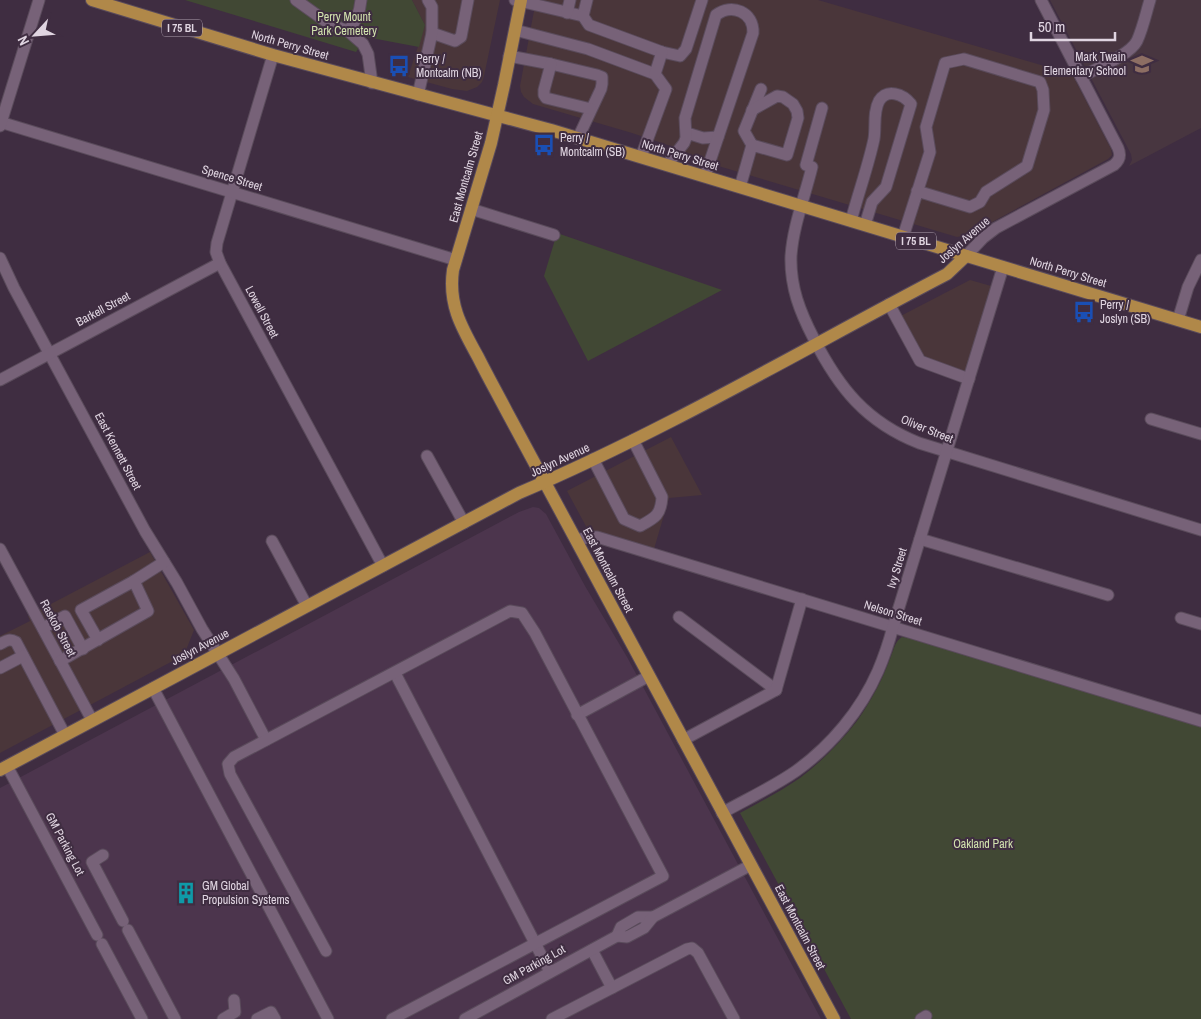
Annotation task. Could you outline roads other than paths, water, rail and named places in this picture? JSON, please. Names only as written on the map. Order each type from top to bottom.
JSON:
[{"type":"main road","name":"North Perry Street","points":[[92,0],[273,55],[578,138],[1201,327]]},
{"type":"main road","name":"East Montcalm Street","points":[[519,1],[515,30],[491,143],[453,270],[451,291],[457,317],[834,1019]]},
{"type":"main road","name":"Joslyn Avenue","points":[[4,768],[520,493],[686,413],[947,274],[966,256]]},
{"type":"street","points":[[0,124],[39,0]]},
{"type":"street","points":[[296,0],[328,23],[348,31],[359,40],[368,54],[372,82]]},
{"type":"street","points":[[348,31],[357,19],[361,0]]},
{"type":"street","points":[[418,95],[432,33],[432,7],[428,0]]},
{"type":"street","points":[[432,33],[455,41],[461,37],[468,0]]},
{"type":"street","points":[[567,13],[570,0]]},
{"type":"street","points":[[582,16],[587,0]]},
{"type":"street","points":[[519,1],[582,16],[589,25],[662,52],[680,56],[686,49],[702,0]]},
{"type":"street","points":[[1046,2],[1081,76],[1131,49],[1136,42],[1150,0]]},
{"type":"street","points":[[668,165],[684,143],[687,133],[685,118],[716,15],[721,11],[729,9],[744,13],[750,18],[754,26],[753,34],[705,176]]},
{"type":"street","points":[[515,30],[588,49],[655,74],[666,89],[641,157]]},
{"type":"street","points":[[655,74],[662,52]]},
{"type":"street","name":"Lowell Street","points":[[273,55],[217,243],[216,252],[383,566]]},
{"type":"street","points":[[509,56],[602,77],[602,84],[578,138]]},
{"type":"street","points":[[903,237],[917,191],[930,152],[926,127],[945,64],[964,59],[1040,82],[1043,90],[1044,110],[1027,166],[986,192],[980,202],[970,207],[917,191]]},
{"type":"street","points":[[551,64],[544,90],[546,98],[591,109]]},
{"type":"street","name":"Joslyn Avenue","points":[[966,256],[983,238],[996,228],[1114,165],[1119,158],[1118,148],[1081,76]]},
{"type":"street","points":[[752,110],[777,96],[783,97],[793,104],[798,118],[786,155],[752,144],[744,131],[752,110],[761,89]]},
{"type":"street","points":[[851,221],[874,138],[876,110],[879,101],[884,96],[893,93],[900,95],[911,104],[886,187],[872,202],[865,225]]},
{"type":"street","name":"Oliver Street","points":[[822,108],[806,166],[812,168],[793,245],[792,275],[798,306],[805,322],[832,372],[856,403],[887,427],[906,438],[1201,530]]},
{"type":"street","name":"Spence Street","points":[[0,124],[456,260]]},
{"type":"street","points":[[687,133],[703,138],[718,137]]},
{"type":"street","points":[[740,187],[752,144]]},
{"type":"street","points":[[471,209],[554,235]]},
{"type":"street","name":"East Kennett Street","points":[[0,258],[14,288],[145,531],[202,629],[234,679],[266,740]]},
{"type":"street","points":[[1178,320],[1188,286],[1201,260]]},
{"type":"street","name":"Barkell Street","points":[[0,380],[220,262]]},
{"type":"street","name":"Ivy Street","points":[[722,812],[791,775],[810,760],[830,741],[852,715],[870,688],[894,627],[1003,267]]},
{"type":"street","points":[[889,304],[920,361],[969,378]]},
{"type":"street","points":[[1151,419],[1201,434]]},
{"type":"street","points":[[593,459],[624,518],[640,526],[655,518],[662,507],[662,497],[633,440]]},
{"type":"street","points":[[428,456],[464,523]]},
{"type":"street","name":"Nelson Street","points":[[576,540],[597,537],[1201,721]]},
{"type":"street","points":[[920,539],[1108,595]]},
{"type":"street","points":[[272,541],[307,606]]},
{"type":"street","name":"Raskob Street","points":[[0,549],[92,720]]},
{"type":"street","points":[[98,640],[81,610],[164,562]]},
{"type":"street","points":[[60,661],[148,612],[134,581]]},
{"type":"street","points":[[683,740],[776,690],[802,600]]},
{"type":"street","points":[[326,951],[230,774],[228,764],[234,757],[510,611],[522,613],[535,633],[663,876],[392,1019]]},
{"type":"street","points":[[42,628],[65,616],[83,649]]},
{"type":"street","points":[[679,617],[776,690]]},
{"type":"street","points":[[1181,618],[1201,624]]},
{"type":"street","points":[[0,644],[8,640],[16,642],[65,735]]},
{"type":"street","points":[[0,668],[23,656]]},
{"type":"street","points":[[395,673],[550,972]]},
{"type":"street","points":[[577,715],[649,676]]},
{"type":"street","points":[[153,688],[328,1019]]},
{"type":"street","name":"GM Parking Lot","points":[[4,768],[100,939],[142,1019]]},
{"type":"street","points":[[103,855],[92,862],[175,1019]]},
{"type":"street","name":"GM Parking Lot","points":[[464,1019],[485,1014],[550,972],[618,936],[621,927],[638,918],[653,916],[751,865]]},
{"type":"street","points":[[552,1019],[692,948],[698,953],[734,1019]]},
{"type":"street","points":[[592,950],[612,988]]},
{"type":"street","points":[[223,1019],[235,1012],[234,1000]]},
{"type":"street","points":[[257,1019],[271,1012],[275,1019]]},
{"type":"place","name":"Mark Twain Elementary School","points":[[1142,64]]},
{"type":"place","name":"Perry / Montcalm (NB)","points":[[399,66]]},
{"type":"place","name":"Perry / Montcalm (SB)","points":[[544,145]]},
{"type":"place","name":"Perry / Joslyn (SB)","points":[[1084,312]]},
{"type":"place","name":"GM Global Propulsion Systems","points":[[186,893]]},
{"type":"park label","name":"Perry Mount Park Cemetery","points":[[344,24]]},
{"type":"park label","name":"Oakland Park","points":[[983,844]]}]
